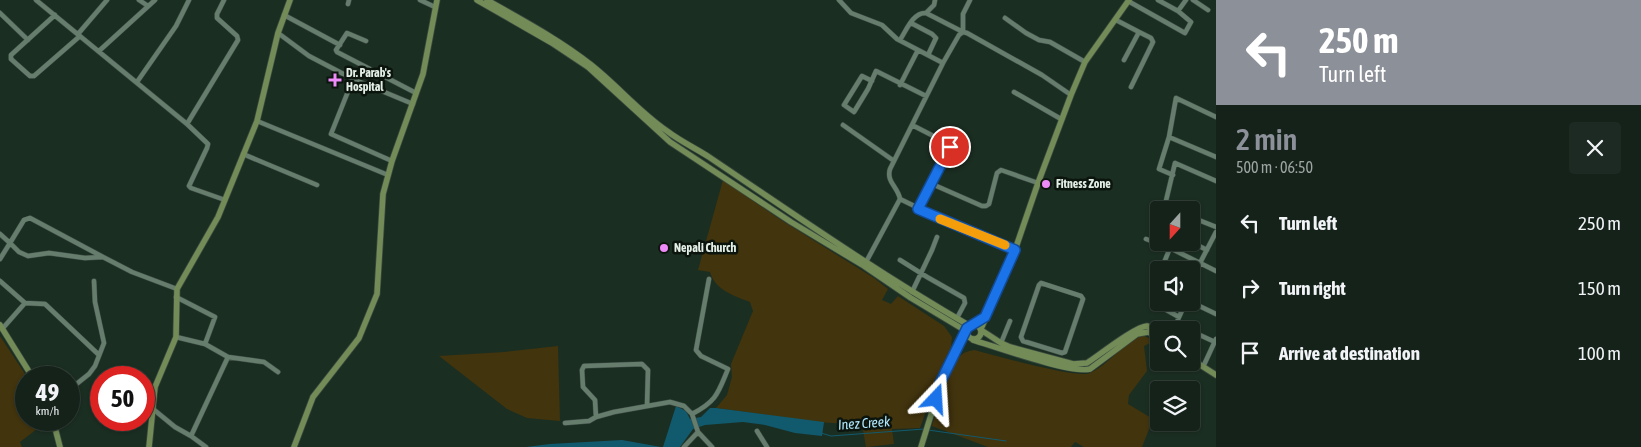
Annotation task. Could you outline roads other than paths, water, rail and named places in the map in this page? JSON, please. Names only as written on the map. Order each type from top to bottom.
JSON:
[{"type":"street","points":[[36,0],[137,82],[208,144],[189,186],[225,200]]},
{"type":"street","points":[[55,15],[10,57],[32,76],[79,35],[107,0]]},
{"type":"street","points":[[139,0],[148,6]]},
{"type":"street","points":[[99,51],[155,0]]},
{"type":"street","points":[[137,82],[176,26],[188,0]]},
{"type":"street","points":[[187,124],[238,40],[238,36],[217,18],[224,0]]},
{"type":"street","points":[[155,387],[176,337],[177,289],[218,217],[257,121],[278,33],[290,0]]},
{"type":"street","points":[[294,447],[313,396],[359,338],[377,294],[383,194],[392,161],[423,74],[436,3],[420,0]]},
{"type":"street","points":[[477,0],[552,43],[588,68],[670,142],[791,222],[957,318],[969,329],[972,340]]},
{"type":"street","points":[[487,0],[554,39],[590,64],[651,120],[866,264],[911,298],[969,329],[981,330],[1001,343],[1042,356],[1080,365],[1087,363],[1144,326],[1150,327]]},
{"type":"street","points":[[840,0],[851,13],[882,25],[900,40],[943,63]]},
{"type":"street","points":[[926,13],[934,5],[935,0]]},
{"type":"street","points":[[866,264],[900,199],[900,195],[889,180],[888,175],[943,63],[959,35],[963,32],[963,14],[970,0]]},
{"type":"street","points":[[955,354],[972,340],[979,337],[985,317],[1015,250],[1070,95],[1085,62],[1116,20],[1128,0],[1185,32],[1191,22],[1158,0]]},
{"type":"street","points":[[1178,12],[1186,0]]},
{"type":"street","points":[[1193,0],[1208,10]]},
{"type":"street","points":[[900,40],[917,15],[921,12],[926,13],[967,33],[1042,75],[1070,95]]},
{"type":"street","points":[[0,13],[28,40]]},
{"type":"street","points":[[284,15],[340,44]]},
{"type":"street","points":[[1005,18],[1032,36],[1045,42],[1050,42],[1085,62]]},
{"type":"street","points":[[1116,20],[1151,38],[1153,42],[1131,87]]},
{"type":"street","points":[[911,23],[936,38],[928,55]]},
{"type":"street","points":[[366,40],[347,32],[336,50],[339,54],[416,93]]},
{"type":"street","points":[[1124,60],[1140,32]]},
{"type":"street","points":[[278,33],[309,56],[353,79],[413,104]]},
{"type":"street","points":[[900,84],[918,50]]},
{"type":"street","points":[[872,81],[862,76],[844,105],[854,112],[872,81],[876,71],[926,96]]},
{"type":"street","points":[[353,79],[330,134],[392,161]]},
{"type":"street","points":[[1014,92],[1062,120]]},
{"type":"street","points":[[1173,175],[1159,169],[1169,137],[1176,98],[1216,116]]},
{"type":"street","points":[[257,121],[388,175]]},
{"type":"street","points":[[843,125],[894,161]]},
{"type":"street","points":[[912,125],[949,144],[950,147],[918,209]]},
{"type":"street","points":[[1169,137],[1216,157]]},
{"type":"street","points":[[243,154],[317,185]]},
{"type":"street","points":[[1166,201],[1175,163],[1216,181]]},
{"type":"street","points":[[932,184],[982,206],[986,206],[989,204],[997,173],[1001,170],[1038,183]]},
{"type":"street","points":[[900,199],[918,209],[1015,250]]},
{"type":"street","points":[[0,259],[24,220],[30,218],[132,272],[177,289]]},
{"type":"street","points":[[1200,221],[1216,227]]},
{"type":"street","points":[[1216,232],[1200,263],[1216,271]]},
{"type":"street","points":[[0,234],[19,252],[28,256],[49,253],[85,258],[104,257]]},
{"type":"street","points":[[912,292],[937,237]]},
{"type":"street","points":[[1146,239],[1150,240]]},
{"type":"street","points":[[1200,246],[1207,250]]},
{"type":"street","points":[[1176,251],[1196,261]]},
{"type":"street","points":[[900,260],[964,298],[965,303],[957,318]]},
{"type":"street","points":[[692,414],[708,406],[721,388],[728,368],[701,356],[696,350],[709,279]]},
{"type":"street","points":[[0,280],[26,303],[45,304],[99,355]]},
{"type":"street","points":[[80,381],[95,366],[104,343],[95,302],[94,281]]},
{"type":"street","points":[[1041,283],[1081,296],[1083,300],[1066,352],[1062,353],[1045,348],[1023,341],[1021,337],[1041,283]]},
{"type":"street","points":[[176,297],[215,317],[205,344]]},
{"type":"street","points":[[25,366],[1,327],[26,303]]},
{"type":"street","points":[[1200,306],[1216,314]]},
{"type":"street","points":[[1170,311],[1179,316]]},
{"type":"street","points":[[1177,321],[1182,311]]},
{"type":"street","points":[[921,447],[940,383],[969,329],[985,317]]},
{"type":"street","points":[[1001,343],[1010,321]]},
{"type":"street","points":[[972,340],[1063,366],[1086,370],[1137,334],[1150,333]]},
{"type":"street","points":[[1200,335],[1215,341],[1203,367]]},
{"type":"street","points":[[176,337],[205,344],[228,357],[264,362],[278,372]]},
{"type":"street","points":[[1042,356],[1045,348]]},
{"type":"street","points":[[191,436],[228,357]]},
{"type":"street","points":[[596,417],[595,400],[583,386],[582,370],[584,366],[642,364],[648,370],[647,406]]},
{"type":"street","points":[[1200,365],[1216,375]]},
{"type":"street","points":[[565,423],[589,421],[596,417],[670,402],[684,406],[692,414],[698,432],[712,447]]},
{"type":"street","points":[[155,411],[175,428],[191,436],[206,447]]},
{"type":"street","points":[[56,431],[60,447]]},
{"type":"street","points":[[150,447],[151,431]]},
{"type":"street","points":[[756,431],[767,447]]},
{"type":"street","points":[[684,447],[698,432]]},
{"type":"water","points":[[676,406],[686,411],[690,419],[701,417],[710,408],[716,408],[824,422],[822,436],[795,433],[765,425],[743,422],[705,425],[693,429],[680,447],[663,447]]},
{"type":"water","points":[[622,440],[661,447],[526,447],[550,444]]},
{"type":"waterway","name":"Inez Creek","points":[[821,433],[831,436],[924,429]]},
{"type":"waterway","name":"Inez Creek","points":[[928,430],[1006,441]]},
{"type":"place","name":"Dr. Parab's Hospital","points":[[335,80]]},
{"type":"place","name":"Fitness Zone","points":[[1046,184]]},
{"type":"place","name":"Nepali Church","points":[[664,248]]}]
